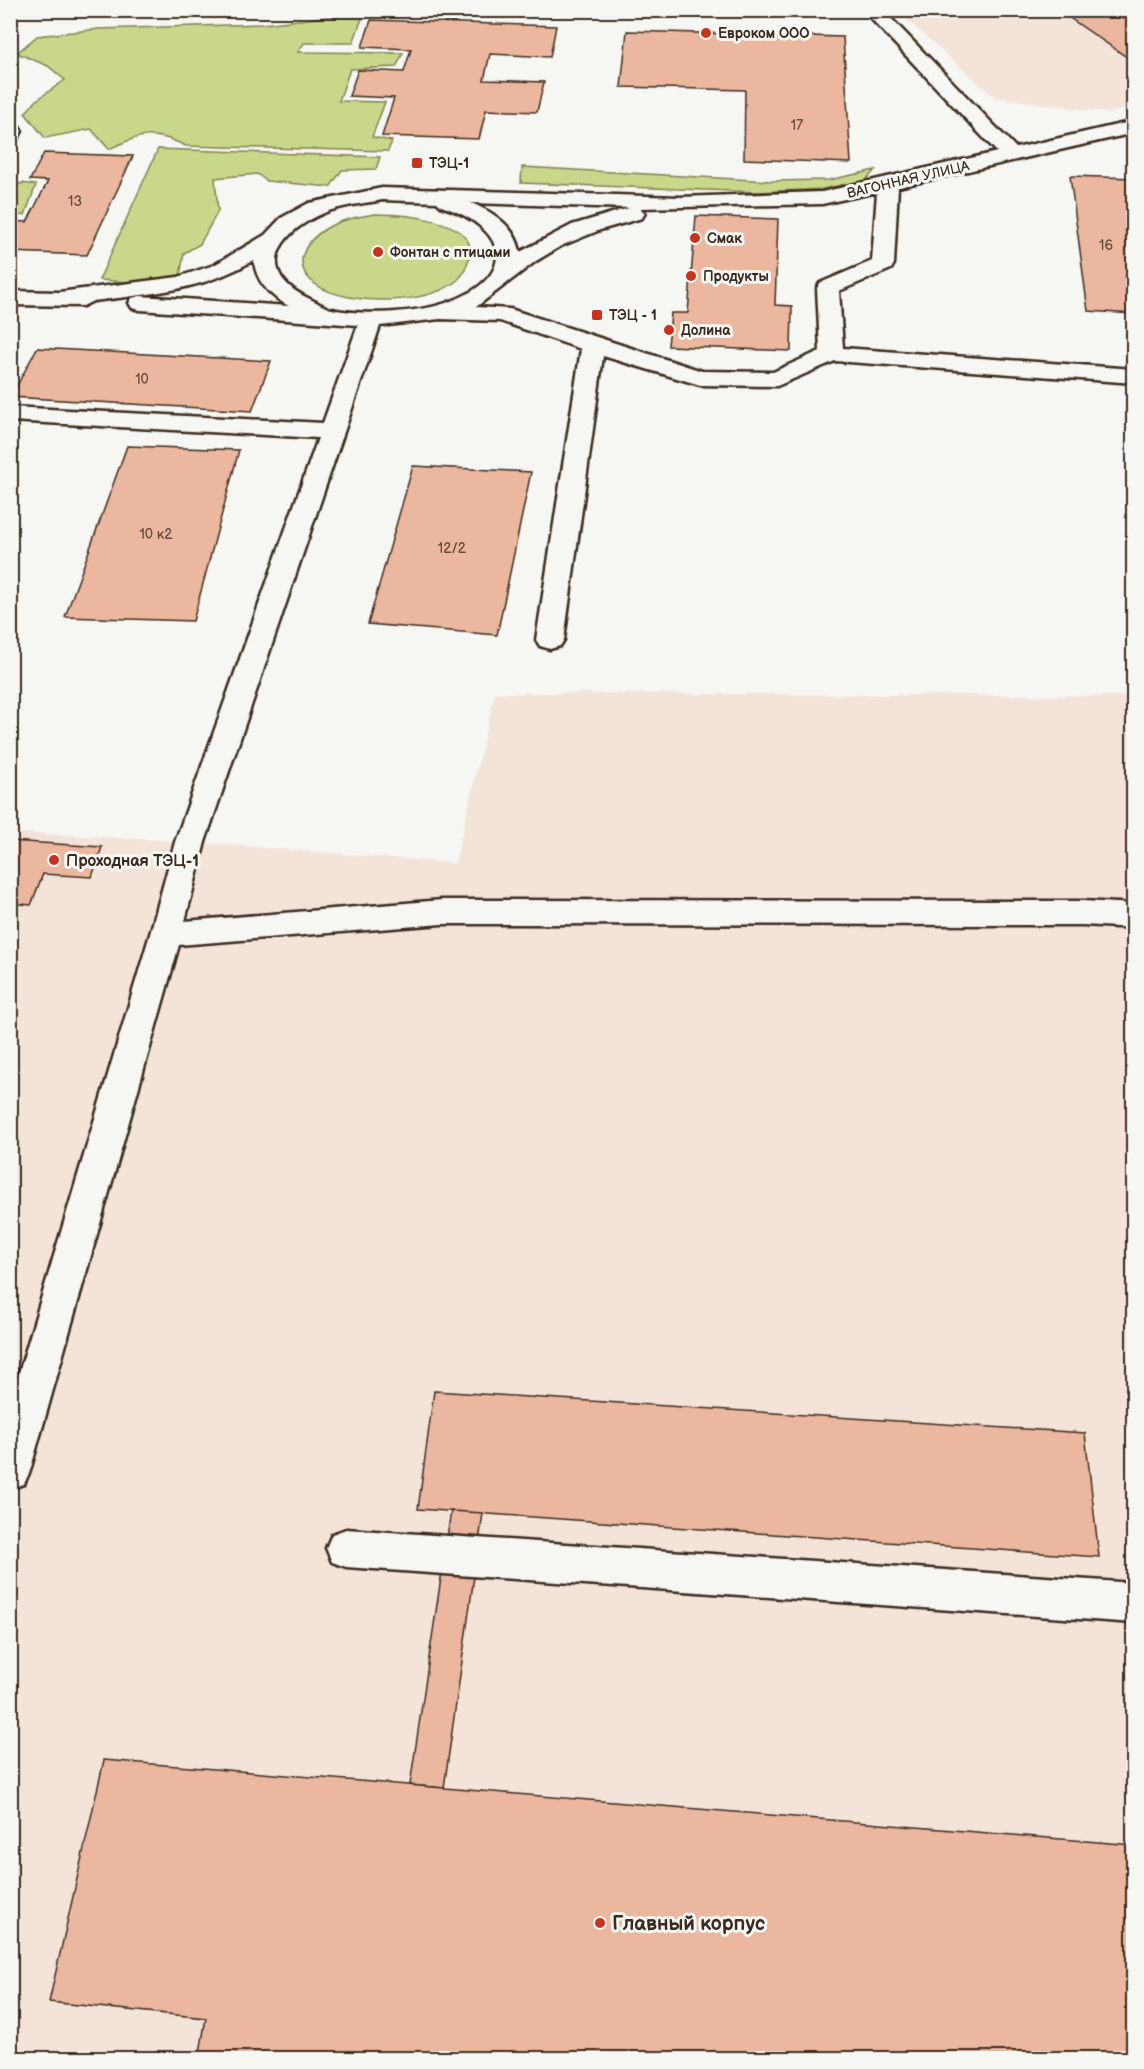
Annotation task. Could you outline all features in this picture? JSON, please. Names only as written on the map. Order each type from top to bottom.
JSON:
[{"type":"street","points":[[872,10],[1011,155]]},
{"type":"street","name":"ВАГОННАЯ УЛИЦА","points":[[680,203],[822,198],[1134,127]]},
{"type":"street","points":[[832,354],[828,288],[883,264],[888,183]]},
{"type":"street","points":[[62,298],[182,283],[222,270],[273,240],[289,223],[317,208],[382,194],[680,203]]},
{"type":"street","points":[[417,196],[451,202],[470,210],[499,229],[508,248],[506,267],[492,286]]},
{"type":"street","points":[[438,313],[466,302],[492,286],[529,256],[592,223],[680,203]]},
{"type":"street","points":[[273,240],[265,258],[269,276],[283,293],[307,307],[338,316]]},
{"type":"street","points":[[10,298],[62,298],[371,319],[405,318],[438,313],[502,314],[592,345],[700,378],[777,379],[832,354],[1134,376]]},
{"type":"street","points":[[10,1471],[166,934],[190,842],[371,319]]},
{"type":"street","points":[[550,640],[592,345]]},
{"type":"street","points":[[10,414],[332,431]]},
{"type":"street","points":[[166,934],[442,912],[1083,913],[1134,916]]},
{"type":"street","points":[[346,1548],[1134,1603]]},
{"type":"shaded area","points":[[897,11],[1133,11],[1133,107],[1109,113],[994,97]]},
{"type":"shaded area","points":[[495,693],[1133,696],[1133,2058],[11,2058],[10,832],[190,842],[455,863]]},
{"type":"green space","points":[[364,13],[353,43],[304,43],[298,52],[403,53],[396,67],[350,69],[339,101],[385,102],[372,137],[392,141],[388,151],[186,146],[156,136],[139,137],[109,149],[91,129],[45,138],[25,113],[38,99],[65,80],[48,66],[17,53],[37,36],[99,29],[262,24]]},
{"type":"green space","points":[[158,149],[380,157],[376,169],[342,170],[330,187],[267,181],[257,174],[215,178],[218,211],[200,244],[184,253],[180,276],[144,283],[99,280]]},
{"type":"green space","points":[[522,167],[772,181],[829,180],[875,170],[866,180],[822,189],[759,192],[521,183]]},
{"type":"green space","points":[[22,183],[36,185],[25,215],[11,216],[11,187]]},
{"type":"green space","points":[[375,214],[418,217],[451,227],[463,235],[470,245],[469,259],[464,272],[453,284],[436,292],[393,300],[370,300],[329,292],[307,277],[303,269],[303,254],[319,233],[338,222]]},
{"type":"building","points":[[1058,10],[1134,10],[1134,62]]},
{"type":"building","points":[[371,20],[556,26],[550,57],[490,54],[484,80],[544,82],[537,112],[486,110],[479,139],[382,136],[394,98],[349,96],[358,70],[404,72],[411,49],[362,47]]},
{"type":"building","points":[[627,31],[843,37],[851,163],[744,159],[745,90],[621,87]]},
{"type":"building","points":[[44,153],[133,156],[87,255],[10,252],[11,221],[27,222],[48,181],[30,180]]},
{"type":"building","points":[[1070,176],[1134,178],[1134,314],[1088,311]]},
{"type":"building","points":[[696,216],[778,219],[775,305],[792,306],[791,351],[668,346],[671,313],[688,313]]},
{"type":"building","points":[[37,348],[271,361],[252,411],[11,397]]},
{"type":"building","points":[[1127,388],[1134,389],[1134,459]]},
{"type":"building","points":[[127,446],[239,450],[193,621],[65,617]]},
{"type":"building","points":[[413,466],[531,472],[497,635],[368,624]]},
{"type":"building","name":"Проходная ТЭЦ-1","points":[[10,841],[102,847],[92,877],[43,874],[31,905],[10,903]]},
{"type":"building","points":[[434,1391],[1085,1433],[1099,1557],[418,1509]]},
{"type":"building","points":[[451,1511],[483,1513],[444,1788],[410,1785]]},
{"type":"building","name":"Главный корпус","points":[[104,1760],[1134,1845],[1134,2058],[199,2058],[206,2018],[49,2002]]},
{"type":"place","name":"Евроком ООО","points":[[706,33]]},
{"type":"place","name":"ТЭЦ-1","points":[[417,163]]},
{"type":"place","name":"Смак","points":[[695,238]]},
{"type":"place","name":"Фонтан с птицами","points":[[378,252]]},
{"type":"place","name":"Продукты","points":[[691,276]]},
{"type":"place","name":"ТЭЦ - 1","points":[[597,315]]},
{"type":"place","name":"Долина","points":[[669,330]]},
{"type":"place","name":"Проходная ТЭЦ-1","points":[[54,860]]},
{"type":"place","name":"Главный корпус","points":[[600,1923]]}]
